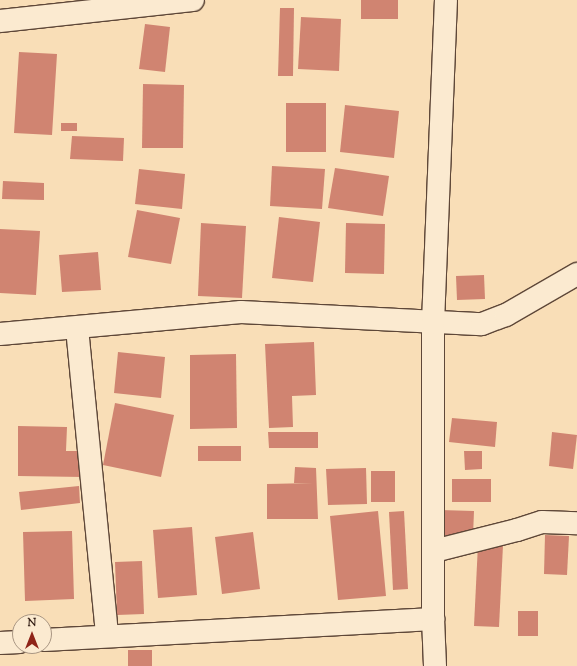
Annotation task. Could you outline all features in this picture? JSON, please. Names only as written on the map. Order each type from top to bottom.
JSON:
[{"type":"street","points":[[0,21],[130,3],[192,0]]},
{"type":"street","points":[[435,666],[433,619],[433,323],[446,0]]},
{"type":"street","points":[[0,334],[241,312],[433,323],[482,324],[506,316],[577,274]]},
{"type":"street","points":[[78,328],[107,635]]},
{"type":"street","points":[[434,551],[517,530],[542,522],[577,523]]},
{"type":"street","points":[[52,639],[107,635],[433,619]]},
{"type":"street","points":[[0,643],[12,642]]},
{"type":"building","points":[[361,0],[398,0],[398,19],[361,19]]},
{"type":"building","points":[[280,8],[294,8],[293,76],[278,76]]},
{"type":"building","points":[[301,17],[341,19],[339,71],[298,69]]},
{"type":"building","points":[[145,24],[170,27],[165,72],[139,69]]},
{"type":"building","points":[[19,52],[57,54],[52,135],[14,133]]},
{"type":"building","points":[[143,84],[184,85],[183,148],[142,148]]},
{"type":"building","points":[[286,103],[326,103],[326,152],[286,152]]},
{"type":"building","points":[[345,105],[399,111],[394,158],[340,152]]},
{"type":"building","points":[[61,123],[77,123],[77,131],[61,131]]},
{"type":"building","points":[[72,136],[124,138],[123,161],[70,159]]},
{"type":"building","points":[[272,166],[325,169],[322,209],[270,206]]},
{"type":"building","points":[[335,168],[389,176],[383,216],[328,208]]},
{"type":"building","points":[[139,169],[185,174],[182,209],[135,204]]},
{"type":"building","points":[[3,181],[44,183],[44,200],[2,199]]},
{"type":"building","points":[[137,210],[180,218],[171,264],[128,257]]},
{"type":"building","points":[[279,217],[320,222],[313,282],[272,278]]},
{"type":"building","points":[[201,223],[246,226],[242,298],[198,296]]},
{"type":"building","points":[[346,223],[385,224],[384,274],[345,273]]},
{"type":"building","points":[[0,229],[40,231],[36,295],[0,293]]},
{"type":"building","points":[[98,252],[101,290],[62,292],[59,255]]},
{"type":"building","points":[[484,275],[485,299],[457,300],[456,276]]},
{"type":"building","points":[[314,342],[316,395],[292,396],[293,427],[269,428],[265,344]]},
{"type":"building","points":[[118,352],[165,357],[161,398],[114,393]]},
{"type":"building","points":[[236,354],[237,428],[190,429],[190,355]]},
{"type":"building","points":[[115,403],[174,415],[161,477],[103,465]]},
{"type":"building","points":[[452,418],[497,422],[495,447],[449,442]]},
{"type":"building","points":[[18,426],[67,427],[66,451],[83,451],[83,477],[18,476]]},
{"type":"building","points":[[268,432],[318,432],[318,448],[269,448]]},
{"type":"building","points":[[552,432],[577,435],[573,469],[549,466]]},
{"type":"building","points":[[198,446],[241,446],[241,461],[198,461]]},
{"type":"building","points":[[464,451],[482,451],[482,469],[465,470]]},
{"type":"building","points":[[295,467],[316,468],[318,519],[267,519],[267,484],[313,483],[294,483]]},
{"type":"building","points":[[366,468],[367,504],[328,505],[326,469]]},
{"type":"building","points":[[371,471],[395,471],[395,502],[371,502]]},
{"type":"building","points":[[452,479],[491,479],[491,502],[452,502]]},
{"type":"building","points":[[79,486],[80,503],[21,510],[19,492]]},
{"type":"building","points":[[440,510],[474,511],[473,536],[439,535]]},
{"type":"building","points":[[378,511],[386,596],[338,600],[330,516]]},
{"type":"building","points":[[404,511],[408,589],[393,590],[389,512]]},
{"type":"building","points":[[192,527],[197,595],[158,598],[153,530]]},
{"type":"building","points":[[72,531],[74,599],[25,601],[23,532]]},
{"type":"building","points":[[253,532],[260,589],[222,594],[215,537]]},
{"type":"building","points":[[545,535],[569,536],[567,575],[544,574]]},
{"type":"building","points":[[478,544],[503,545],[499,627],[474,626]]},
{"type":"building","points":[[142,561],[144,614],[117,615],[115,562]]},
{"type":"building","points":[[518,611],[538,611],[538,636],[518,636]]},
{"type":"building","points":[[128,650],[152,650],[152,666],[128,666]]}]
